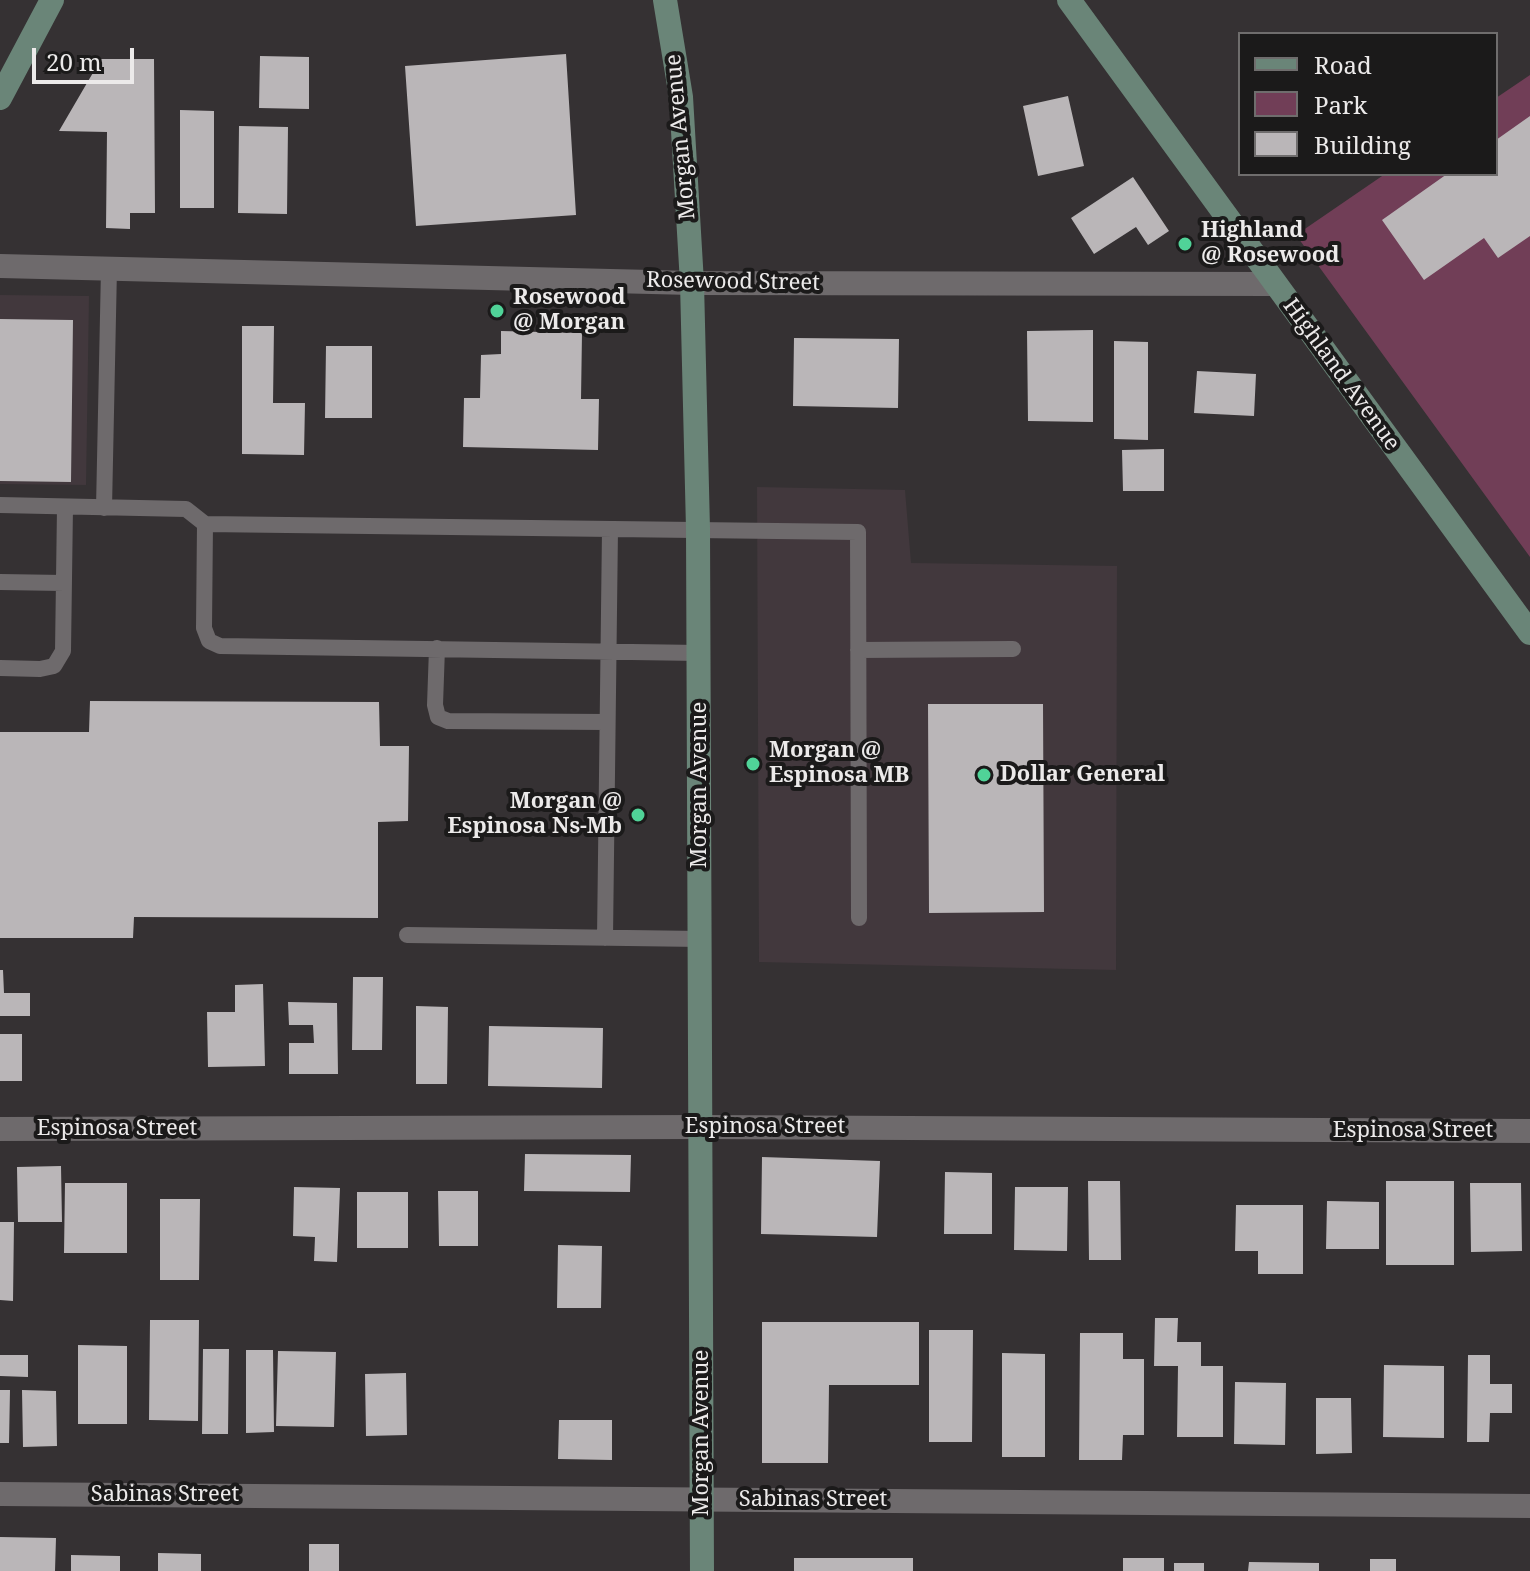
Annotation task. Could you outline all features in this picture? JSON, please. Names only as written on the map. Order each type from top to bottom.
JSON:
[{"type":"main road","points":[[0,98],[52,0]]},
{"type":"main road","name":"Morgan Avenue","points":[[665,0],[681,97],[692,283],[698,529],[702,1571]]},
{"type":"main road","name":"Highland Avenue","points":[[1069,0],[1530,633]]},
{"type":"street","name":"Rosewood Street","points":[[0,266],[692,283],[1274,284]]},
{"type":"street","name":"Espinosa Street","points":[[0,1129],[701,1127],[1530,1131]]},
{"type":"street","name":"Sabinas Street","points":[[0,1494],[1530,1506]]},
{"type":"lane","points":[[104,508],[109,268]]},
{"type":"lane","points":[[0,505],[186,509],[205,524],[858,532],[859,918]]},
{"type":"lane","points":[[0,668],[40,669],[54,666],[63,651],[65,507]]},
{"type":"lane","points":[[205,524],[204,628],[209,641],[220,646],[700,653]]},
{"type":"lane","points":[[605,938],[610,529]]},
{"type":"lane","points":[[0,582],[64,583]]},
{"type":"lane","points":[[437,648],[435,705],[438,717],[448,721],[607,722]]},
{"type":"lane","points":[[858,650],[1013,649]]},
{"type":"lane","points":[[407,935],[701,939]]},
{"type":"shaded area","points":[[0,295],[89,296],[86,485],[0,484]]},
{"type":"shaded area","points":[[757,487],[905,490],[911,563],[1117,566],[1116,970],[759,962]]},
{"type":"green space","points":[[1530,75],[1530,557],[1296,235],[1382,176],[1498,176],[1498,97]]},
{"type":"building","points":[[566,54],[576,215],[416,226],[405,66]]},
{"type":"building","points":[[260,56],[309,57],[309,109],[259,108]]},
{"type":"building","points":[[101,59],[154,59],[155,213],[130,213],[130,229],[106,228],[107,132],[59,131]]},
{"type":"building","points":[[1068,96],[1084,166],[1038,176],[1023,106]]},
{"type":"building","points":[[180,110],[214,111],[214,208],[180,208]]},
{"type":"building","points":[[1530,116],[1530,236],[1498,258],[1484,238],[1424,280],[1382,220],[1444,176],[1498,176],[1498,139]]},
{"type":"building","points":[[239,126],[288,127],[287,214],[238,213]]},
{"type":"building","points":[[1133,177],[1169,231],[1148,245],[1136,227],[1094,254],[1071,218]]},
{"type":"building","points":[[0,319],[73,320],[71,482],[0,481]]},
{"type":"building","points":[[242,326],[274,326],[273,403],[305,403],[304,455],[242,454]]},
{"type":"building","points":[[1093,330],[1093,422],[1028,421],[1027,331]]},
{"type":"building","points":[[501,331],[582,333],[581,399],[599,399],[598,450],[463,447],[464,398],[480,398],[481,355],[501,354]]},
{"type":"building","points":[[794,338],[899,339],[898,408],[793,406]]},
{"type":"building","points":[[1114,341],[1148,342],[1148,440],[1114,439]]},
{"type":"building","points":[[326,346],[372,346],[372,418],[325,418]]},
{"type":"building","points":[[1197,371],[1256,374],[1254,416],[1194,413]]},
{"type":"building","points":[[1164,449],[1164,491],[1123,491],[1122,450]]},
{"type":"building","points":[[90,701],[379,702],[380,746],[409,746],[408,821],[378,822],[378,918],[134,917],[133,938],[0,938],[0,732],[89,732]]},
{"type":"building","points":[[928,704],[1043,704],[1044,912],[929,913]]},
{"type":"building","points":[[0,970],[3,970],[4,993],[30,993],[30,1016],[0,1016]]},
{"type":"building","points":[[353,977],[383,977],[382,1050],[352,1050]]},
{"type":"building","points":[[263,984],[265,1066],[208,1067],[207,1012],[235,1012],[235,985]]},
{"type":"building","points":[[288,1002],[337,1003],[338,1074],[289,1074],[289,1043],[314,1043],[313,1025],[289,1025]]},
{"type":"building","points":[[416,1006],[448,1007],[447,1084],[416,1084]]},
{"type":"building","points":[[489,1026],[603,1028],[602,1088],[488,1086]]},
{"type":"building","points":[[0,1034],[22,1034],[22,1081],[0,1081]]},
{"type":"building","points":[[525,1154],[631,1155],[630,1192],[524,1191]]},
{"type":"building","points":[[762,1157],[880,1161],[877,1237],[761,1234]]},
{"type":"building","points":[[61,1166],[62,1222],[18,1222],[17,1167]]},
{"type":"building","points":[[945,1172],[992,1173],[992,1234],[944,1234]]},
{"type":"building","points":[[1088,1181],[1120,1181],[1121,1260],[1089,1260]]},
{"type":"building","points":[[1386,1181],[1454,1181],[1454,1265],[1386,1265]]},
{"type":"building","points":[[65,1183],[127,1183],[127,1253],[64,1253]]},
{"type":"building","points":[[1470,1183],[1521,1183],[1522,1251],[1471,1252]]},
{"type":"building","points":[[294,1187],[340,1188],[337,1262],[314,1261],[315,1237],[293,1236]]},
{"type":"building","points":[[1015,1187],[1068,1187],[1067,1251],[1014,1250]]},
{"type":"building","points":[[438,1191],[478,1191],[478,1246],[439,1246]]},
{"type":"building","points":[[357,1192],[408,1192],[408,1248],[357,1248]]},
{"type":"building","points":[[160,1199],[200,1199],[199,1280],[160,1280]]},
{"type":"building","points":[[1327,1201],[1379,1202],[1379,1249],[1326,1249]]},
{"type":"building","points":[[1236,1205],[1303,1205],[1303,1274],[1258,1274],[1258,1251],[1235,1251]]},
{"type":"building","points":[[0,1222],[14,1222],[13,1301],[0,1300]]},
{"type":"building","points":[[558,1245],[602,1246],[601,1308],[557,1308]]},
{"type":"building","points":[[1155,1318],[1178,1318],[1177,1342],[1201,1342],[1201,1366],[1223,1366],[1223,1437],[1177,1437],[1178,1366],[1154,1366]]},
{"type":"building","points":[[150,1320],[199,1320],[198,1421],[149,1420]]},
{"type":"building","points":[[762,1322],[919,1322],[919,1385],[829,1385],[828,1463],[762,1463]]},
{"type":"building","points":[[929,1330],[973,1330],[972,1442],[929,1442]]},
{"type":"building","points":[[1080,1333],[1123,1333],[1123,1359],[1144,1359],[1144,1435],[1123,1435],[1122,1460],[1079,1460]]},
{"type":"building","points":[[78,1345],[127,1346],[127,1424],[78,1424]]},
{"type":"building","points":[[203,1349],[229,1349],[228,1434],[202,1434]]},
{"type":"building","points":[[246,1350],[273,1350],[274,1432],[246,1433]]},
{"type":"building","points":[[278,1351],[336,1352],[334,1427],[276,1426]]},
{"type":"building","points":[[1002,1353],[1045,1354],[1045,1457],[1002,1457]]},
{"type":"building","points":[[0,1355],[28,1355],[28,1377],[0,1376]]},
{"type":"building","points":[[1468,1355],[1490,1355],[1490,1384],[1512,1384],[1512,1413],[1490,1413],[1489,1442],[1467,1442]]},
{"type":"building","points":[[1384,1365],[1444,1366],[1444,1438],[1383,1437]]},
{"type":"building","points":[[406,1373],[407,1435],[366,1436],[365,1374]]},
{"type":"building","points":[[1235,1382],[1286,1383],[1285,1445],[1234,1444]]},
{"type":"building","points":[[0,1390],[10,1390],[9,1443],[0,1443]]},
{"type":"building","points":[[22,1390],[56,1391],[57,1446],[23,1447]]},
{"type":"building","points":[[1316,1398],[1351,1398],[1352,1453],[1316,1454]]},
{"type":"building","points":[[559,1420],[612,1420],[612,1460],[558,1459]]},
{"type":"building","points":[[0,1537],[56,1538],[55,1571],[0,1571]]},
{"type":"building","points":[[309,1544],[339,1544],[339,1571],[309,1571]]},
{"type":"building","points":[[158,1553],[201,1554],[201,1571],[158,1571]]},
{"type":"building","points":[[71,1555],[120,1556],[120,1571],[71,1571]]},
{"type":"building","points":[[794,1558],[913,1558],[913,1571],[794,1571]]},
{"type":"building","points":[[1123,1558],[1164,1558],[1164,1571],[1123,1571]]},
{"type":"building","points":[[1370,1559],[1396,1559],[1396,1571],[1370,1571]]},
{"type":"building","points":[[1249,1562],[1319,1563],[1319,1571],[1248,1571]]},
{"type":"building","points":[[1174,1563],[1204,1563],[1204,1571],[1174,1571]]},
{"type":"place","name":"Highland @ Rosewood","points":[[1185,244]]},
{"type":"place","name":"Rosewood @ Morgan","points":[[497,311]]},
{"type":"place","name":"Morgan @ Espinosa MB","points":[[753,764]]},
{"type":"place","name":"Dollar General","points":[[984,775]]},
{"type":"place","name":"Morgan @ Espinosa Ns-Mb","points":[[638,815]]}]
